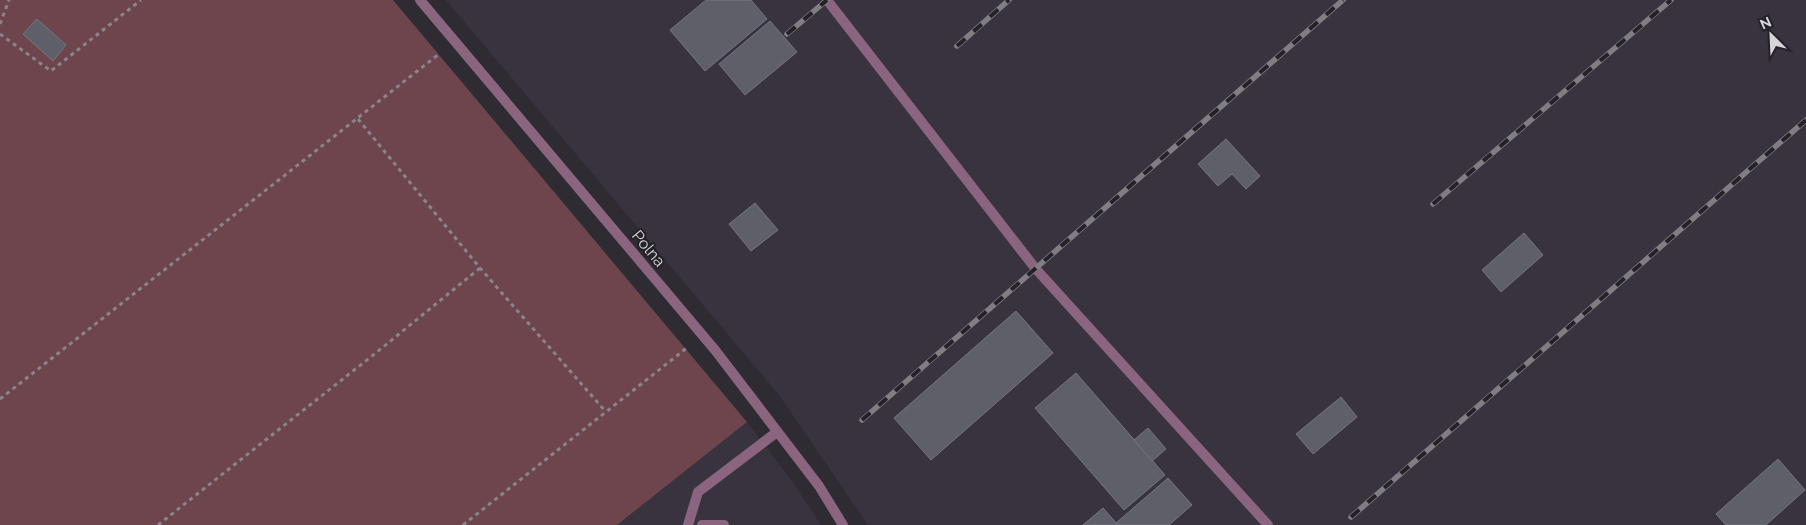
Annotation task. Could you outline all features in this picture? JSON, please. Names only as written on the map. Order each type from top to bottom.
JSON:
[{"type":"street","name":"Polna","points":[[420,0],[703,335],[819,486],[843,525]]},
{"type":"street","points":[[826,0],[1035,268],[1268,525]]},
{"type":"street","points":[[688,525],[698,492],[777,432]]},
{"type":"street","points":[[702,525],[724,525]]},
{"type":"path","points":[[0,24],[9,0]]},
{"type":"path","points":[[0,34],[51,71],[141,0]]},
{"type":"path","points":[[0,399],[455,41]]},
{"type":"path","points":[[358,119],[480,268],[606,412]]},
{"type":"path","points":[[158,525],[480,268]]},
{"type":"path","points":[[463,525],[703,335]]},
{"type":"shaded area","points":[[0,0],[393,0],[747,422],[617,525],[0,525]]},
{"type":"shaded area","points":[[446,0],[1806,0],[1806,525],[868,525],[779,395]]},
{"type":"shaded area","points":[[747,422],[794,484],[821,525],[617,525]]},
{"type":"building","points":[[706,0],[751,0],[767,19],[705,71],[670,30]]},
{"type":"building","points":[[37,19],[66,45],[53,61],[23,34]]},
{"type":"building","points":[[770,21],[797,52],[745,95],[719,64]]},
{"type":"building","points":[[1226,139],[1260,176],[1246,189],[1232,174],[1218,186],[1198,164]]},
{"type":"building","points":[[755,203],[778,230],[751,251],[729,224]]},
{"type":"building","points":[[1524,233],[1543,255],[1501,292],[1482,270]]},
{"type":"building","points":[[1016,311],[1053,353],[931,460],[894,418]]},
{"type":"building","points":[[1076,373],[1165,475],[1124,510],[1035,408]]},
{"type":"building","points":[[1341,397],[1357,417],[1313,454],[1296,434]]},
{"type":"building","points":[[1148,428],[1166,449],[1152,461],[1134,440]]},
{"type":"building","points":[[1778,459],[1805,490],[1766,525],[1726,525],[1716,514]]},
{"type":"building","points":[[1168,478],[1192,505],[1169,525],[1118,525],[1116,523]]},
{"type":"building","points":[[1103,508],[1118,525],[1083,525]]},
{"type":"railway","points":[[787,34],[827,0]]},
{"type":"railway","points":[[957,46],[1009,0]]},
{"type":"railway","points":[[862,420],[1343,0]]},
{"type":"railway","points":[[1433,204],[1671,0]]},
{"type":"railway","points":[[1351,517],[1806,120]]}]
